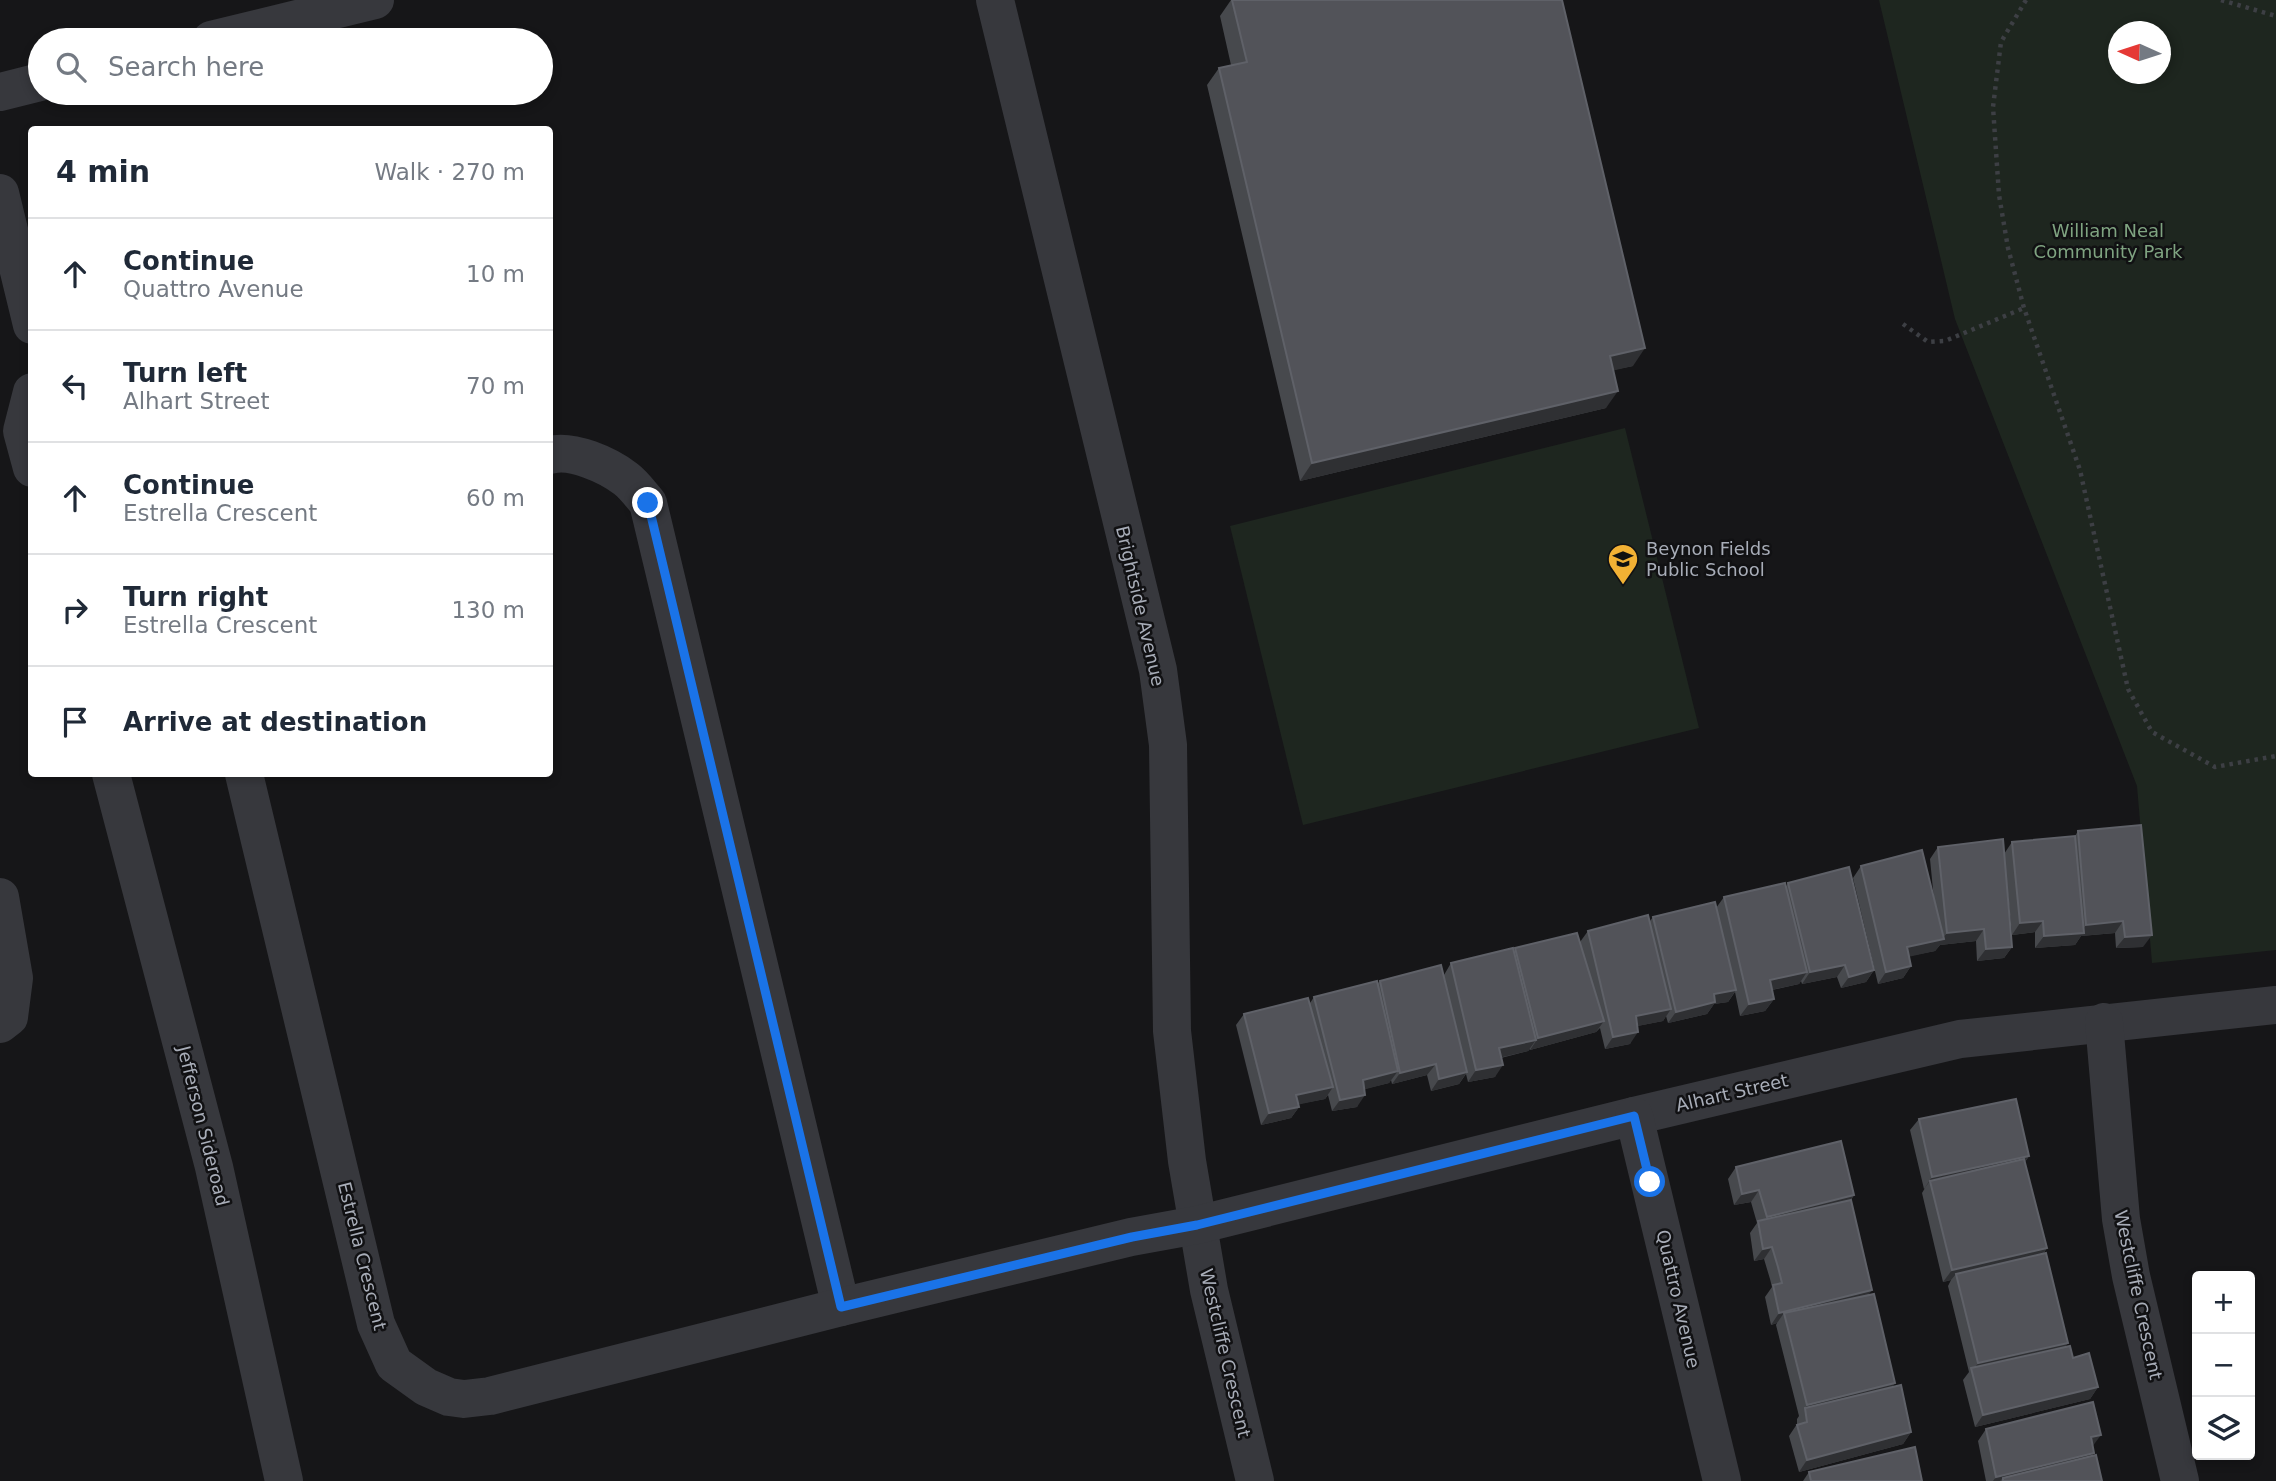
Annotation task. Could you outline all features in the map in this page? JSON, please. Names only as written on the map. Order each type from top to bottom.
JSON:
[{"type":"street","points":[[260,28],[375,0]]},
{"type":"street","name":"Brightside Avenue","points":[[995,0],[1158,670],[1168,745],[1172,1031],[1197,1225]]},
{"type":"street","points":[[0,92],[28,85]]},
{"type":"street","points":[[0,193],[28,308]]},
{"type":"street","points":[[28,398],[11,421],[28,459]]},
{"type":"street","points":[[553,454],[560,452],[604,465],[628,480],[648,503],[841,1307]]},
{"type":"street","name":"Jefferson Sideroad","points":[[112,777],[214,1167],[284,1481]]},
{"type":"street","name":"Estrella Crescent","points":[[245,777],[376,1324],[394,1364],[426,1387],[444,1396],[464,1399],[490,1396],[841,1307],[1132,1237],[1197,1225]]},
{"type":"street","points":[[0,898],[14,978],[9,1017],[0,1024]]},
{"type":"street","name":"Alhart Street","points":[[1197,1225],[1634,1116],[1961,1039],[2276,1005]]},
{"type":"street","name":"Westcliffe Crescent","points":[[2104,1022],[2121,1219],[2131,1276],[2180,1481]]},
{"type":"street","name":"Quattro Avenue","points":[[1634,1116],[1722,1481]]},
{"type":"street","name":"Westcliffe Crescent","points":[[1197,1225],[1209,1290],[1255,1481]]},
{"type":"path","points":[[2026,0],[2001,42],[1993,107],[2001,208],[2008,248],[2024,308],[2080,470],[2128,689],[2152,732],[2215,767],[2276,756]]},
{"type":"path","points":[[2221,0],[2276,16]]},
{"type":"path","points":[[1903,324],[1928,342],[1945,341],[2024,308]]},
{"type":"green space","name":"William Neal Community Park","points":[[1879,0],[2276,0],[2276,950],[2152,963],[2137,786],[1955,319]]},
{"type":"green space","points":[[1625,428],[1699,728],[1303,825],[1230,526]]},
{"type":"building","points":[[1232,0],[1562,0],[1645,348],[1610,356],[1618,391],[1312,463],[1219,68],[1247,62]]},
{"type":"building","points":[[2141,825],[2152,935],[2125,937],[2123,921],[2086,925],[2078,831]]},
{"type":"building","points":[[2075,836],[2084,933],[2044,936],[2043,921],[2020,923],[2012,842]]},
{"type":"building","points":[[2003,839],[2012,947],[1986,949],[1984,929],[1947,933],[1938,847]]},
{"type":"building","points":[[1922,850],[1944,939],[1907,947],[1911,966],[1886,972],[1861,866]]},
{"type":"building","points":[[1849,867],[1874,970],[1849,977],[1845,965],[1810,972],[1788,883]]},
{"type":"building","points":[[1785,883],[1807,972],[1770,980],[1774,999],[1749,1004],[1724,897]]},
{"type":"building","points":[[1715,902],[1736,990],[1714,994],[1715,1002],[1676,1012],[1653,917]]},
{"type":"building","points":[[1648,915],[1671,1009],[1636,1016],[1638,1032],[1613,1037],[1588,931]]},
{"type":"building","points":[[1577,933],[1604,1021],[1538,1038],[1515,948]]},
{"type":"building","points":[[1513,948],[1536,1040],[1499,1048],[1503,1065],[1476,1070],[1451,963]]},
{"type":"building","points":[[1441,965],[1467,1072],[1439,1079],[1436,1064],[1400,1073],[1380,981]]},
{"type":"building","points":[[1377,981],[1398,1071],[1363,1080],[1365,1095],[1340,1100],[1314,997]]},
{"type":"building","points":[[1308,998],[1333,1087],[1296,1095],[1299,1107],[1269,1113],[1244,1014]]},
{"type":"building","points":[[2016,1099],[2029,1156],[1932,1177],[1919,1119]]},
{"type":"building","points":[[1841,1141],[1854,1195],[1767,1217],[1759,1190],[1742,1194],[1736,1167]]},
{"type":"building","points":[[2024,1159],[2047,1248],[1952,1270],[1930,1181]]},
{"type":"building","points":[[1851,1200],[1872,1290],[1779,1313],[1773,1285],[1782,1283],[1772,1247],[1763,1249],[1758,1221]]},
{"type":"building","points":[[2046,1253],[2068,1343],[1978,1363],[1956,1274]]},
{"type":"building","points":[[1874,1294],[1895,1383],[1807,1405],[1784,1313]]},
{"type":"building","points":[[2070,1346],[2073,1358],[2089,1353],[2098,1387],[1983,1415],[1971,1368]]},
{"type":"building","points":[[1901,1385],[1911,1432],[1807,1460],[1797,1425],[1807,1422],[1805,1408]]},
{"type":"building","points":[[2093,1402],[2101,1435],[2091,1437],[2094,1453],[1996,1477],[1986,1429]]},
{"type":"building","points":[[1915,1447],[1922,1481],[1811,1481],[1809,1472]]},
{"type":"building","points":[[2096,1455],[2102,1481],[2003,1481],[2003,1478]]},
{"type":"place","name":"Beynon Fields Public School","points":[[1623,586]]},
{"type":"route","points":[[648,503],[841,1307],[1132,1237],[1197,1225],[1634,1116],[1650,1182]]}]
